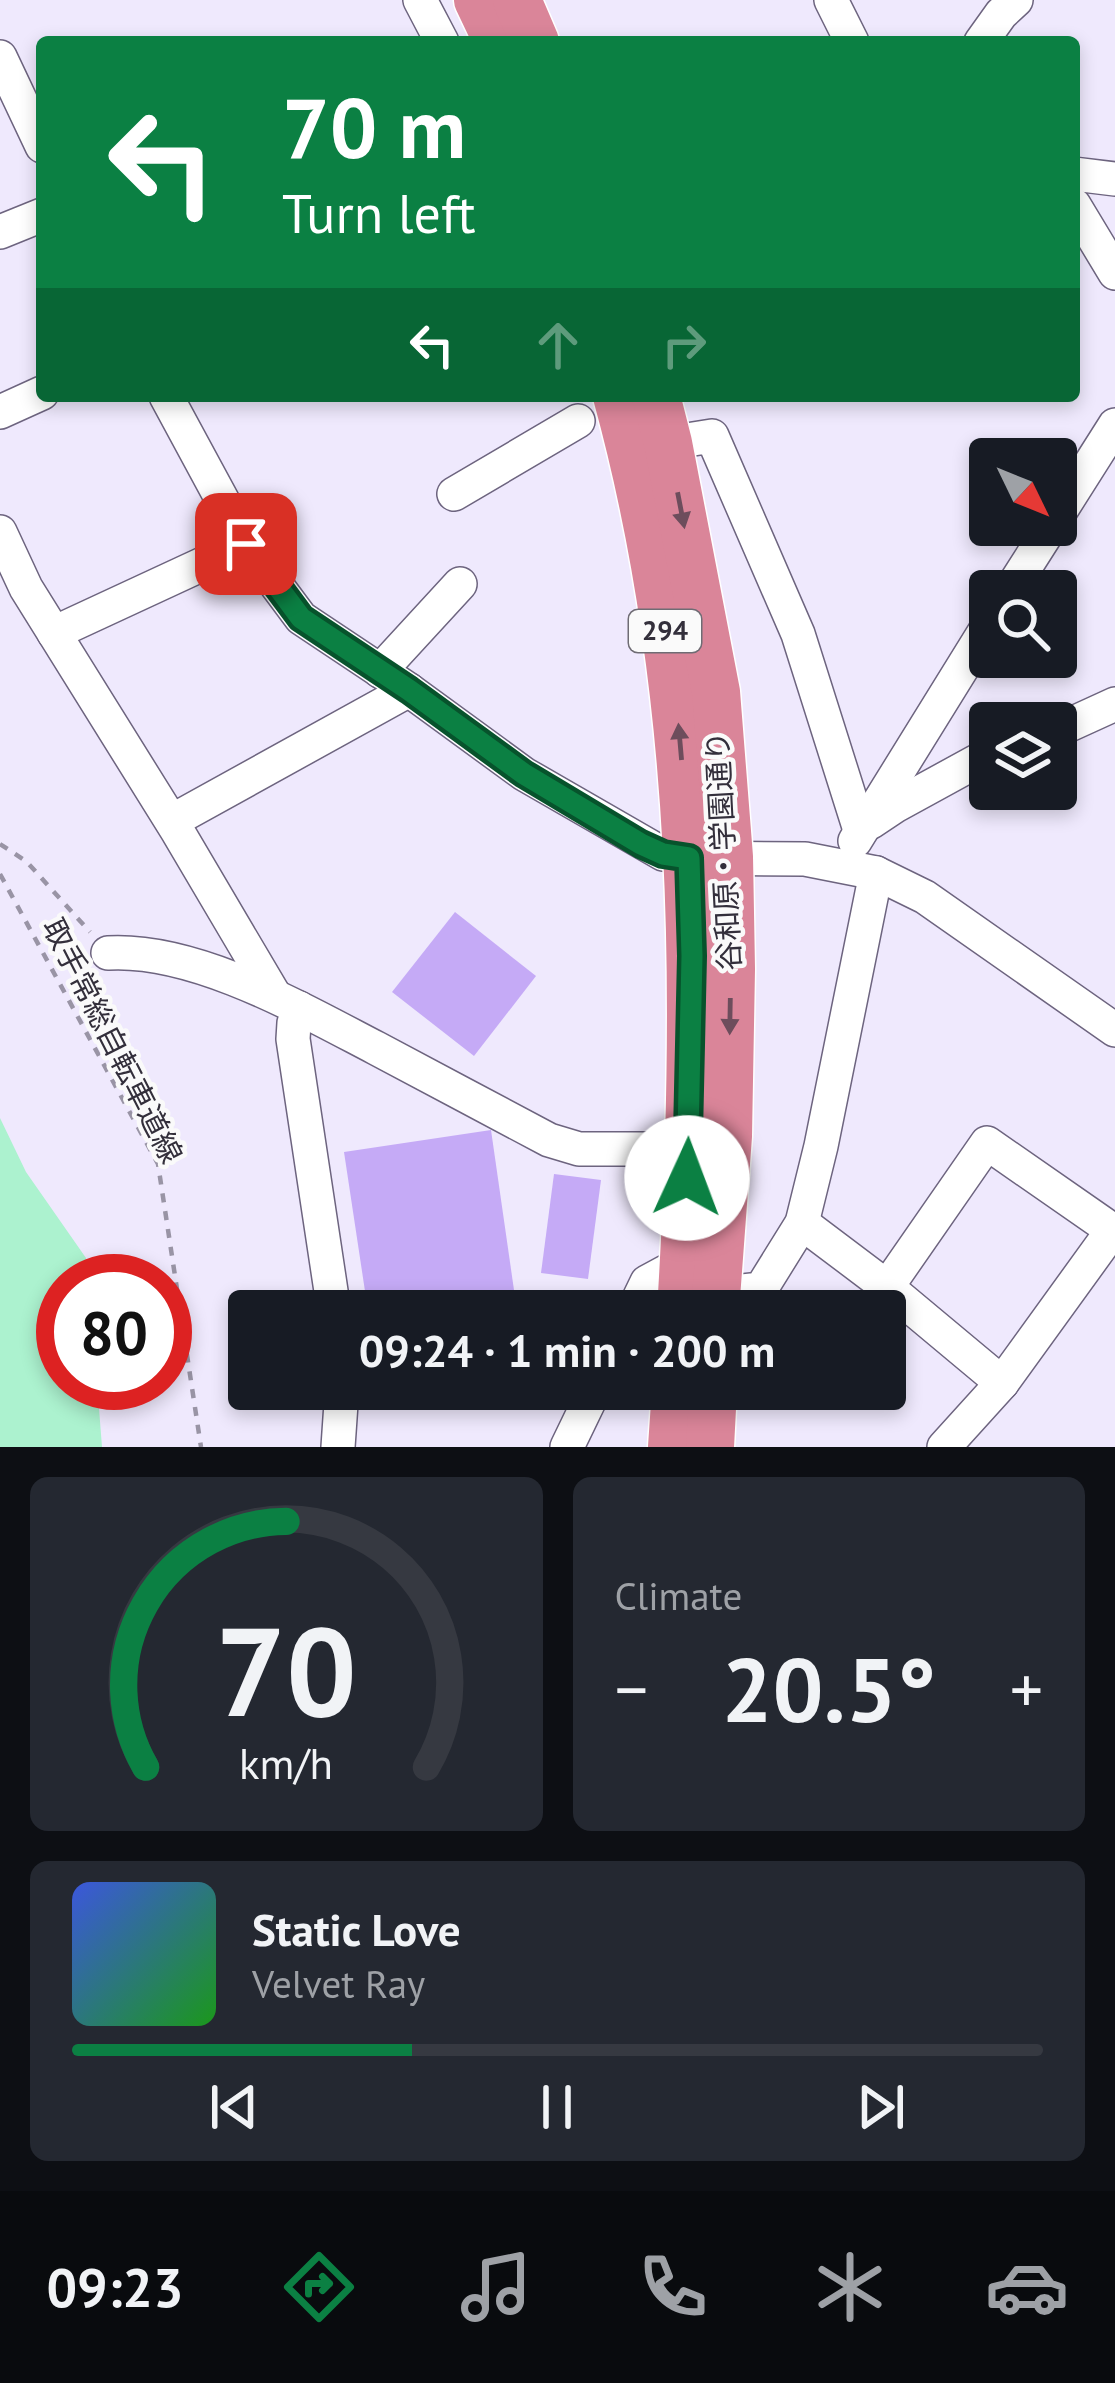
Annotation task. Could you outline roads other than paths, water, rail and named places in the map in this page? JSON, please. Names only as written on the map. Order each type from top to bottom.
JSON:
[{"type":"highway","points":[[478,0],[495,36]]},
{"type":"highway","points":[[517,0],[532,36]]},
{"type":"highway","name":"谷和原・学園通り","points":[[608,403],[668,443],[716,692],[709,858],[692,956],[688,1149],[699,1290]]},
{"type":"highway","name":"谷和原・学園通り","points":[[608,403],[638,473],[677,710],[731,969],[728,1136],[700,1290]]},
{"type":"highway","points":[[672,1447],[675,1410]]},
{"type":"highway","points":[[710,1447],[712,1410]]},
{"type":"street","points":[[420,0],[439,36]]},
{"type":"street","points":[[830,0],[849,36]]},
{"type":"street","points":[[985,36],[1016,0]]},
{"type":"street","points":[[0,57],[36,133]]},
{"type":"street","points":[[1080,175],[1115,179]]},
{"type":"street","points":[[1080,215],[1115,273]]},
{"type":"street","points":[[0,232],[36,217]]},
{"type":"street","points":[[0,412],[36,396]]},
{"type":"street","points":[[169,402],[246,544],[301,618],[524,774],[663,854],[805,859],[861,869],[925,897],[1115,1030]]},
{"type":"street","points":[[454,494],[608,403]]},
{"type":"street","points":[[1077,485],[1115,425]]},
{"type":"street","points":[[668,443],[712,436],[798,634],[860,830],[861,869],[821,1146],[802,1222],[761,1289],[749,1290]]},
{"type":"street","points":[[0,532],[26,588],[286,1000],[294,1023],[331,1290]]},
{"type":"street","points":[[54,632],[246,544]]},
{"type":"street","points":[[380,671],[460,584]]},
{"type":"street","points":[[860,830],[969,656]]},
{"type":"street","points":[[172,821],[409,690]]},
{"type":"street","points":[[1077,721],[1115,704]]},
{"type":"street","points":[[860,830],[969,765]]},
{"type":"street","points":[[108,953],[181,962],[286,1000],[549,1140],[579,1149],[688,1149]]},
{"type":"street","points":[[887,1287],[987,1143],[1113,1231],[1002,1383],[944,1447]]},
{"type":"street","points":[[802,1222],[1002,1383]]},
{"type":"street","points":[[643,1290],[647,1282],[682,1290]]},
{"type":"street","points":[[338,1447],[340,1410]]},
{"type":"street","points":[[567,1447],[585,1410]]}]
